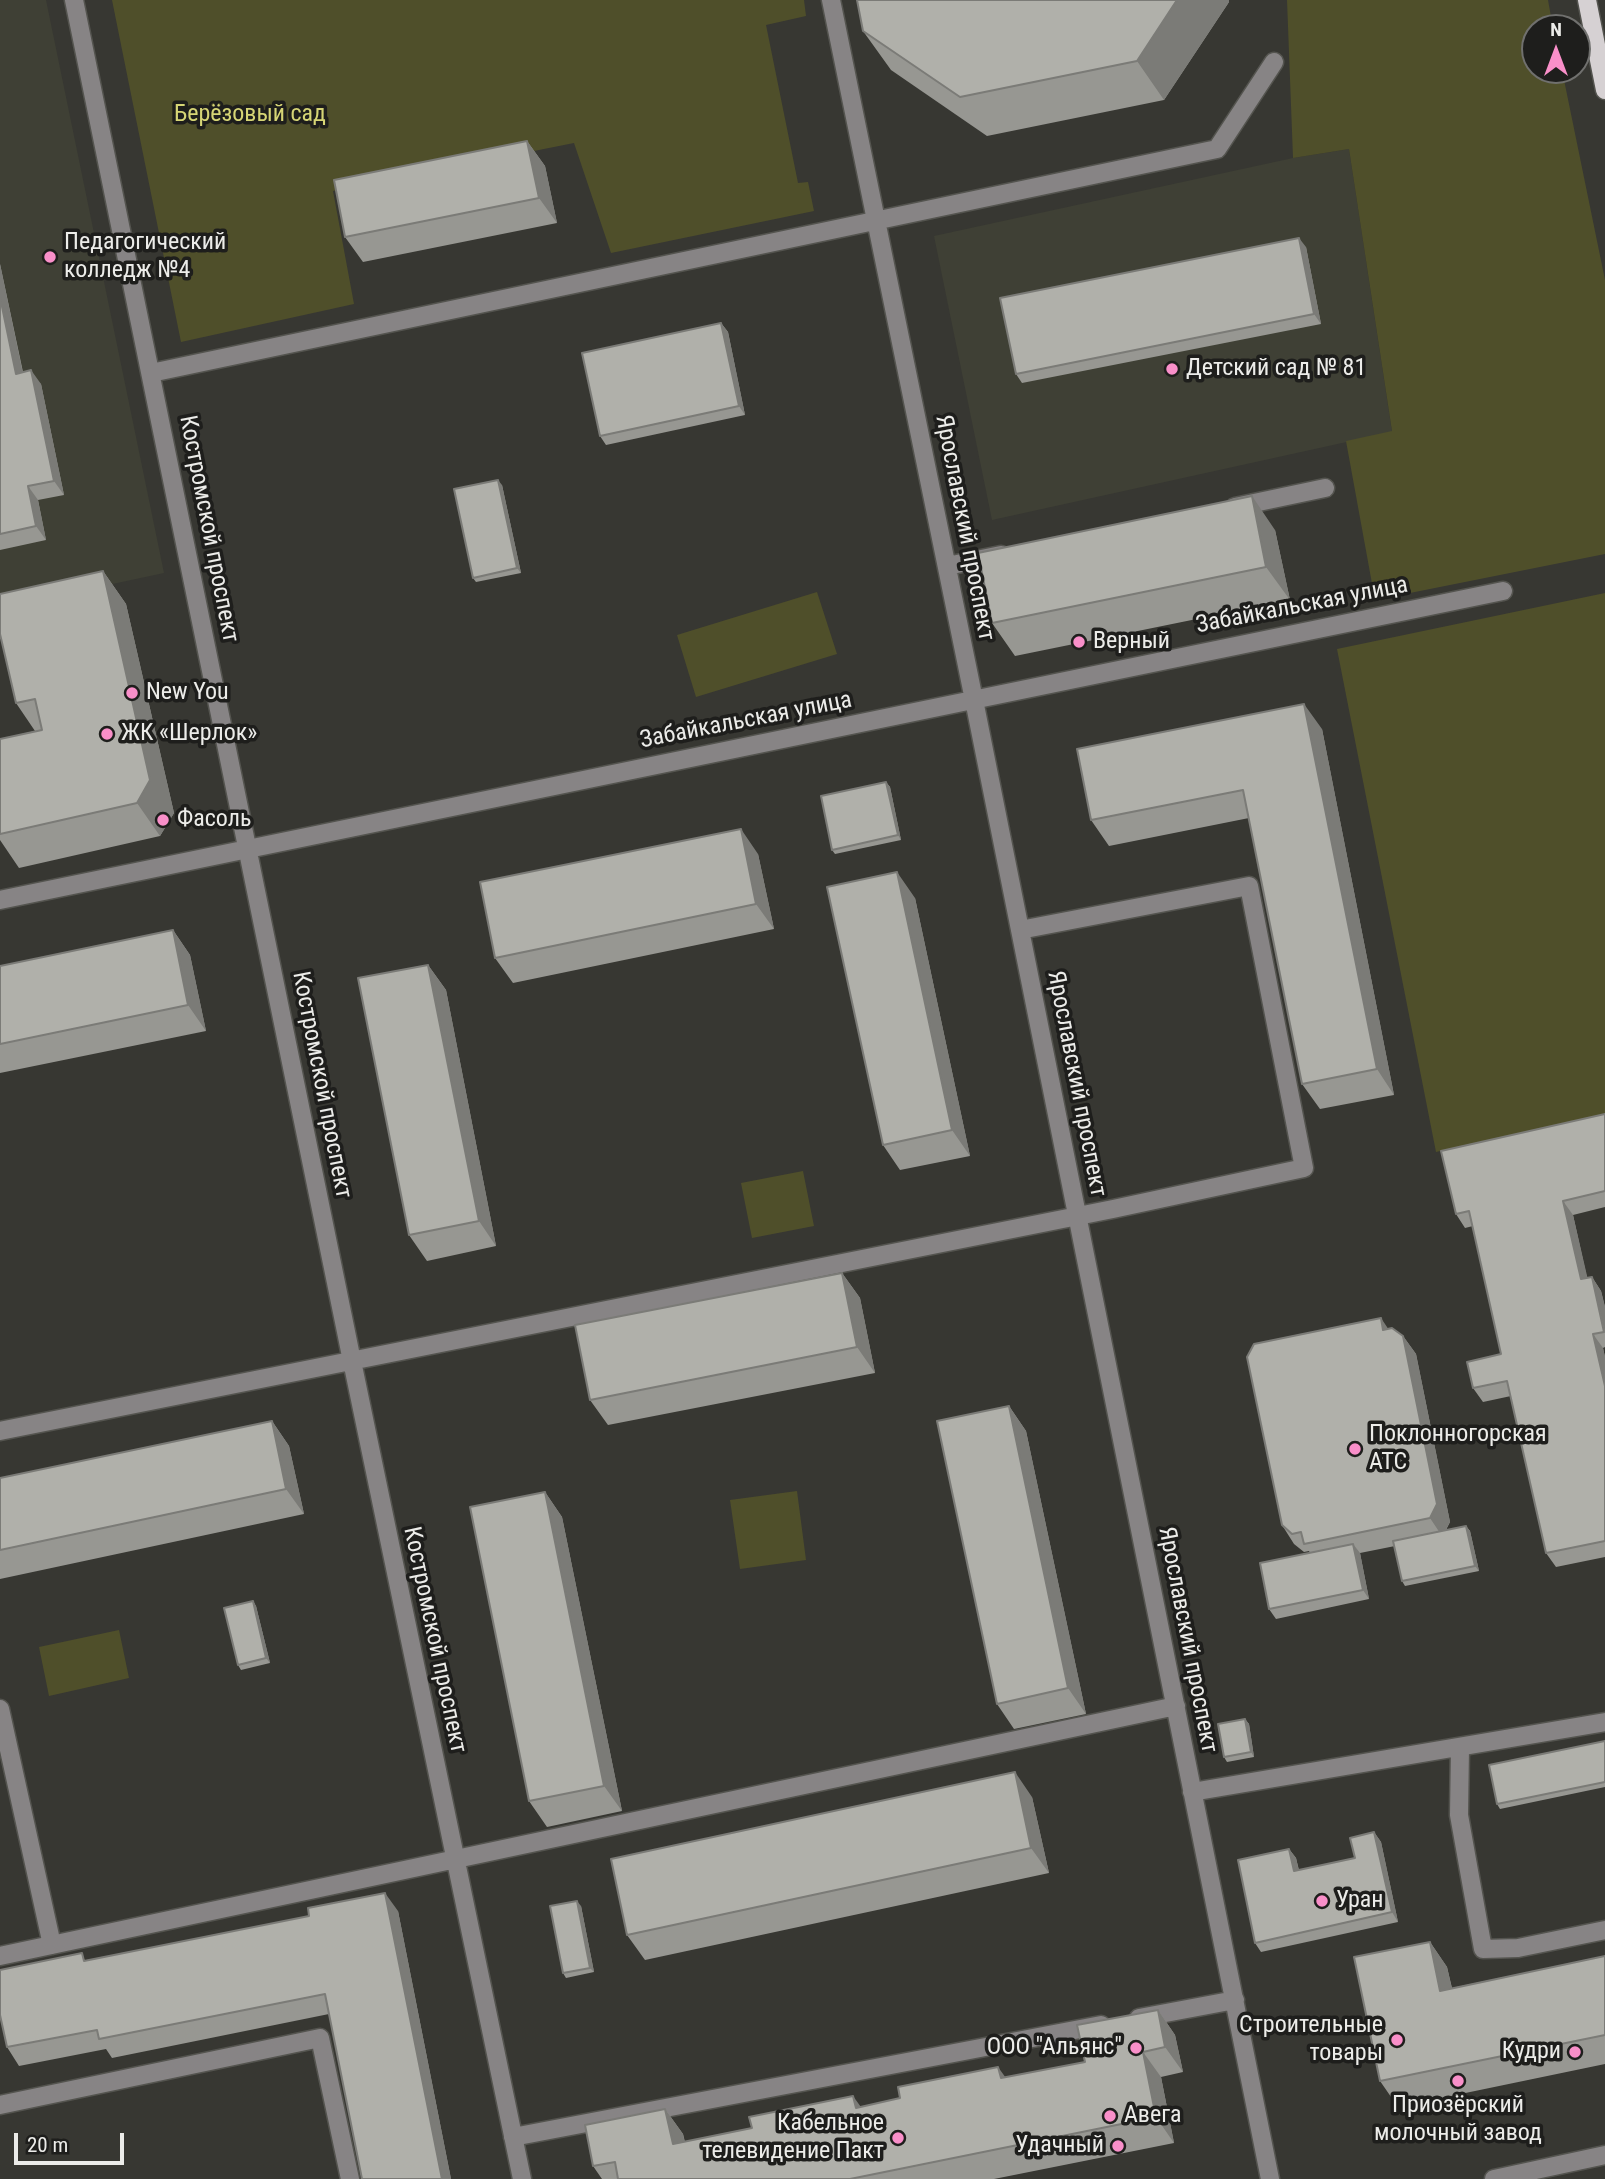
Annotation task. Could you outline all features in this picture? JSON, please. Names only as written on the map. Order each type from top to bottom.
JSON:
[{"type":"main road","points":[[1587,0],[1605,90]]},
{"type":"street","name":"Костромской проспект","points":[[74,0],[522,2179]]},
{"type":"street","name":"Ярославский проспект","points":[[831,0],[1270,2179]]},
{"type":"street","points":[[152,373],[1217,149],[1273,62]]},
{"type":"street","points":[[1217,510],[1325,488]]},
{"type":"street","points":[[947,566],[1013,553]]},
{"type":"street","name":"Забайкальская улица","points":[[0,900],[1503,591]]},
{"type":"street","points":[[0,1431],[1078,1216],[1304,1168],[1249,886],[1020,930]]},
{"type":"street","points":[[0,1956],[1176,1706]]},
{"type":"street","points":[[0,1709],[52,1945]]},
{"type":"street","points":[[1192,1792],[1605,1721]]},
{"type":"street","points":[[1460,1748],[1459,1815],[1483,1948],[1518,1948],[1605,1930]]},
{"type":"street","points":[[513,2137],[1235,2000]]},
{"type":"street","points":[[0,2105],[320,2038],[350,2179]]},
{"type":"street","points":[[1494,2179],[1605,2155]]},
{"type":"shaded area","name":"Педагогический колледж №4","points":[[0,0],[46,0],[164,573],[0,608]]},
{"type":"shaded area","name":"Детский сад № 81","points":[[1349,149],[1392,432],[992,520],[934,236],[1293,158]]},
{"type":"green space","name":"Берёзовый сад","points":[[112,0],[804,0],[806,16],[766,25],[798,183],[808,182],[814,211],[611,253],[574,143],[333,191],[354,304],[181,342]]},
{"type":"green space","points":[[1287,0],[1548,0],[1550,14],[1521,14],[1521,84],[1565,84],[1605,280],[1605,554],[1375,600],[1346,441],[1392,431],[1349,149],[1293,158]]},
{"type":"green space","points":[[817,592],[837,654],[696,697],[677,635]]},
{"type":"green space","points":[[1605,593],[1605,1114],[1436,1152],[1337,649]]},
{"type":"green space","points":[[803,1171],[814,1226],[752,1238],[741,1183]]},
{"type":"green space","points":[[797,1491],[806,1560],[740,1569],[730,1500]]},
{"type":"green space","points":[[119,1630],[129,1678],[49,1696],[39,1647]]},
{"type":"building","points":[[857,0],[1177,0],[1137,61],[960,97],[863,31]]},
{"type":"building","points":[[527,141],[539,198],[345,237],[334,180]]},
{"type":"building","points":[[1299,238],[1314,314],[1016,374],[1000,298]]},
{"type":"building","points":[[0,297],[16,374],[31,370],[54,481],[28,486],[36,526],[0,534]]},
{"type":"building","points":[[721,323],[739,406],[600,436],[582,353]]},
{"type":"building","points":[[498,480],[517,568],[473,578],[454,489]]},
{"type":"building","points":[[1252,496],[1266,567],[992,623],[978,553]]},
{"type":"building","name":"ЖК «Шерлок»","points":[[103,571],[150,780],[137,803],[0,834],[0,739],[42,730],[35,699],[16,703],[0,634],[0,594]]},
{"type":"building","points":[[1304,704],[1377,1069],[1302,1084],[1243,790],[1091,820],[1077,749]]},
{"type":"building","points":[[886,782],[898,835],[832,850],[821,796]]},
{"type":"building","points":[[741,829],[756,904],[495,958],[480,882]]},
{"type":"building","points":[[897,872],[952,1130],[883,1145],[827,887]]},
{"type":"building","points":[[173,930],[188,1005],[0,1044],[0,966]]},
{"type":"building","points":[[428,965],[479,1221],[409,1235],[358,978]]},
{"type":"building","points":[[1605,1114],[1605,1191],[1563,1201],[1581,1279],[1592,1277],[1604,1332],[1593,1334],[1605,1386],[1605,1541],[1546,1553],[1507,1381],[1473,1388],[1467,1362],[1501,1354],[1469,1211],[1456,1214],[1441,1151]]},
{"type":"building","points":[[842,1273],[857,1347],[590,1400],[575,1325]]},
{"type":"building","name":"Поклонногорская АТС","points":[[1381,1318],[1383,1330],[1392,1328],[1403,1336],[1437,1504],[1430,1518],[1304,1544],[1301,1532],[1292,1534],[1282,1525],[1247,1357],[1254,1344]]},
{"type":"building","points":[[1009,1406],[1068,1688],[997,1704],[937,1421]]},
{"type":"building","points":[[272,1421],[286,1489],[0,1550],[0,1478]]},
{"type":"building","points":[[545,1492],[604,1786],[529,1801],[470,1507]]},
{"type":"building","points":[[1466,1526],[1475,1566],[1402,1581],[1393,1541]]},
{"type":"building","points":[[1353,1544],[1363,1590],[1269,1609],[1260,1563]]},
{"type":"building","points":[[253,1601],[266,1658],[238,1665],[224,1608]]},
{"type":"building","points":[[1245,1719],[1251,1752],[1224,1757],[1218,1724]]},
{"type":"building","points":[[1605,1741],[1605,1782],[1497,1804],[1489,1765]]},
{"type":"building","points":[[1015,1772],[1031,1848],[627,1935],[611,1859]]},
{"type":"building","name":"Уран","points":[[1374,1832],[1392,1912],[1255,1943],[1238,1860],[1289,1849],[1294,1871],[1355,1858],[1350,1838]]},
{"type":"building","points":[[385,1893],[442,2179],[362,2179],[325,1994],[99,2039],[97,2030],[7,2047],[0,2015],[0,1970],[82,1953],[84,1961],[309,1916],[308,1908]]},
{"type":"building","points":[[577,1901],[590,1968],[563,1973],[550,1906]]},
{"type":"building","points":[[1430,1942],[1440,1991],[1605,1956],[1605,2035],[1380,2081],[1354,1957]]},
{"type":"building","points":[[1158,2010],[1165,2047],[1143,2052],[1156,2117],[850,2179],[618,2179],[615,2162],[593,2166],[585,2125],[665,2109],[673,2144],[752,2128],[749,2117],[853,2096],[856,2108],[900,2098],[898,2087],[998,2067],[1001,2078],[1085,2062],[1077,2025]]},
{"type":"place","name":"Педагогический колледж №4","points":[[50,257]]},
{"type":"place","name":"Детский сад № 81","points":[[1172,369]]},
{"type":"place","name":"Верный","points":[[1079,642]]},
{"type":"place","name":"New You","points":[[132,693]]},
{"type":"place","name":"ЖК «Шерлок»","points":[[107,734]]},
{"type":"place","name":"Фасоль","points":[[163,820]]},
{"type":"place","name":"Поклонногорская АТС","points":[[1355,1449]]},
{"type":"place","name":"Уран","points":[[1322,1901]]},
{"type":"place","name":"Строительные товары","points":[[1397,2040]]},
{"type":"place","name":"ООО \"Альянс\"","points":[[1136,2048]]},
{"type":"place","name":"Кудри","points":[[1575,2052]]},
{"type":"place","name":"Приозёрский молочный завод","points":[[1458,2081]]},
{"type":"place","name":"Авега","points":[[1110,2116]]},
{"type":"place","name":"Кабельное телевидение Пакт","points":[[898,2138]]},
{"type":"place","name":"Удачный","points":[[1118,2146]]}]
